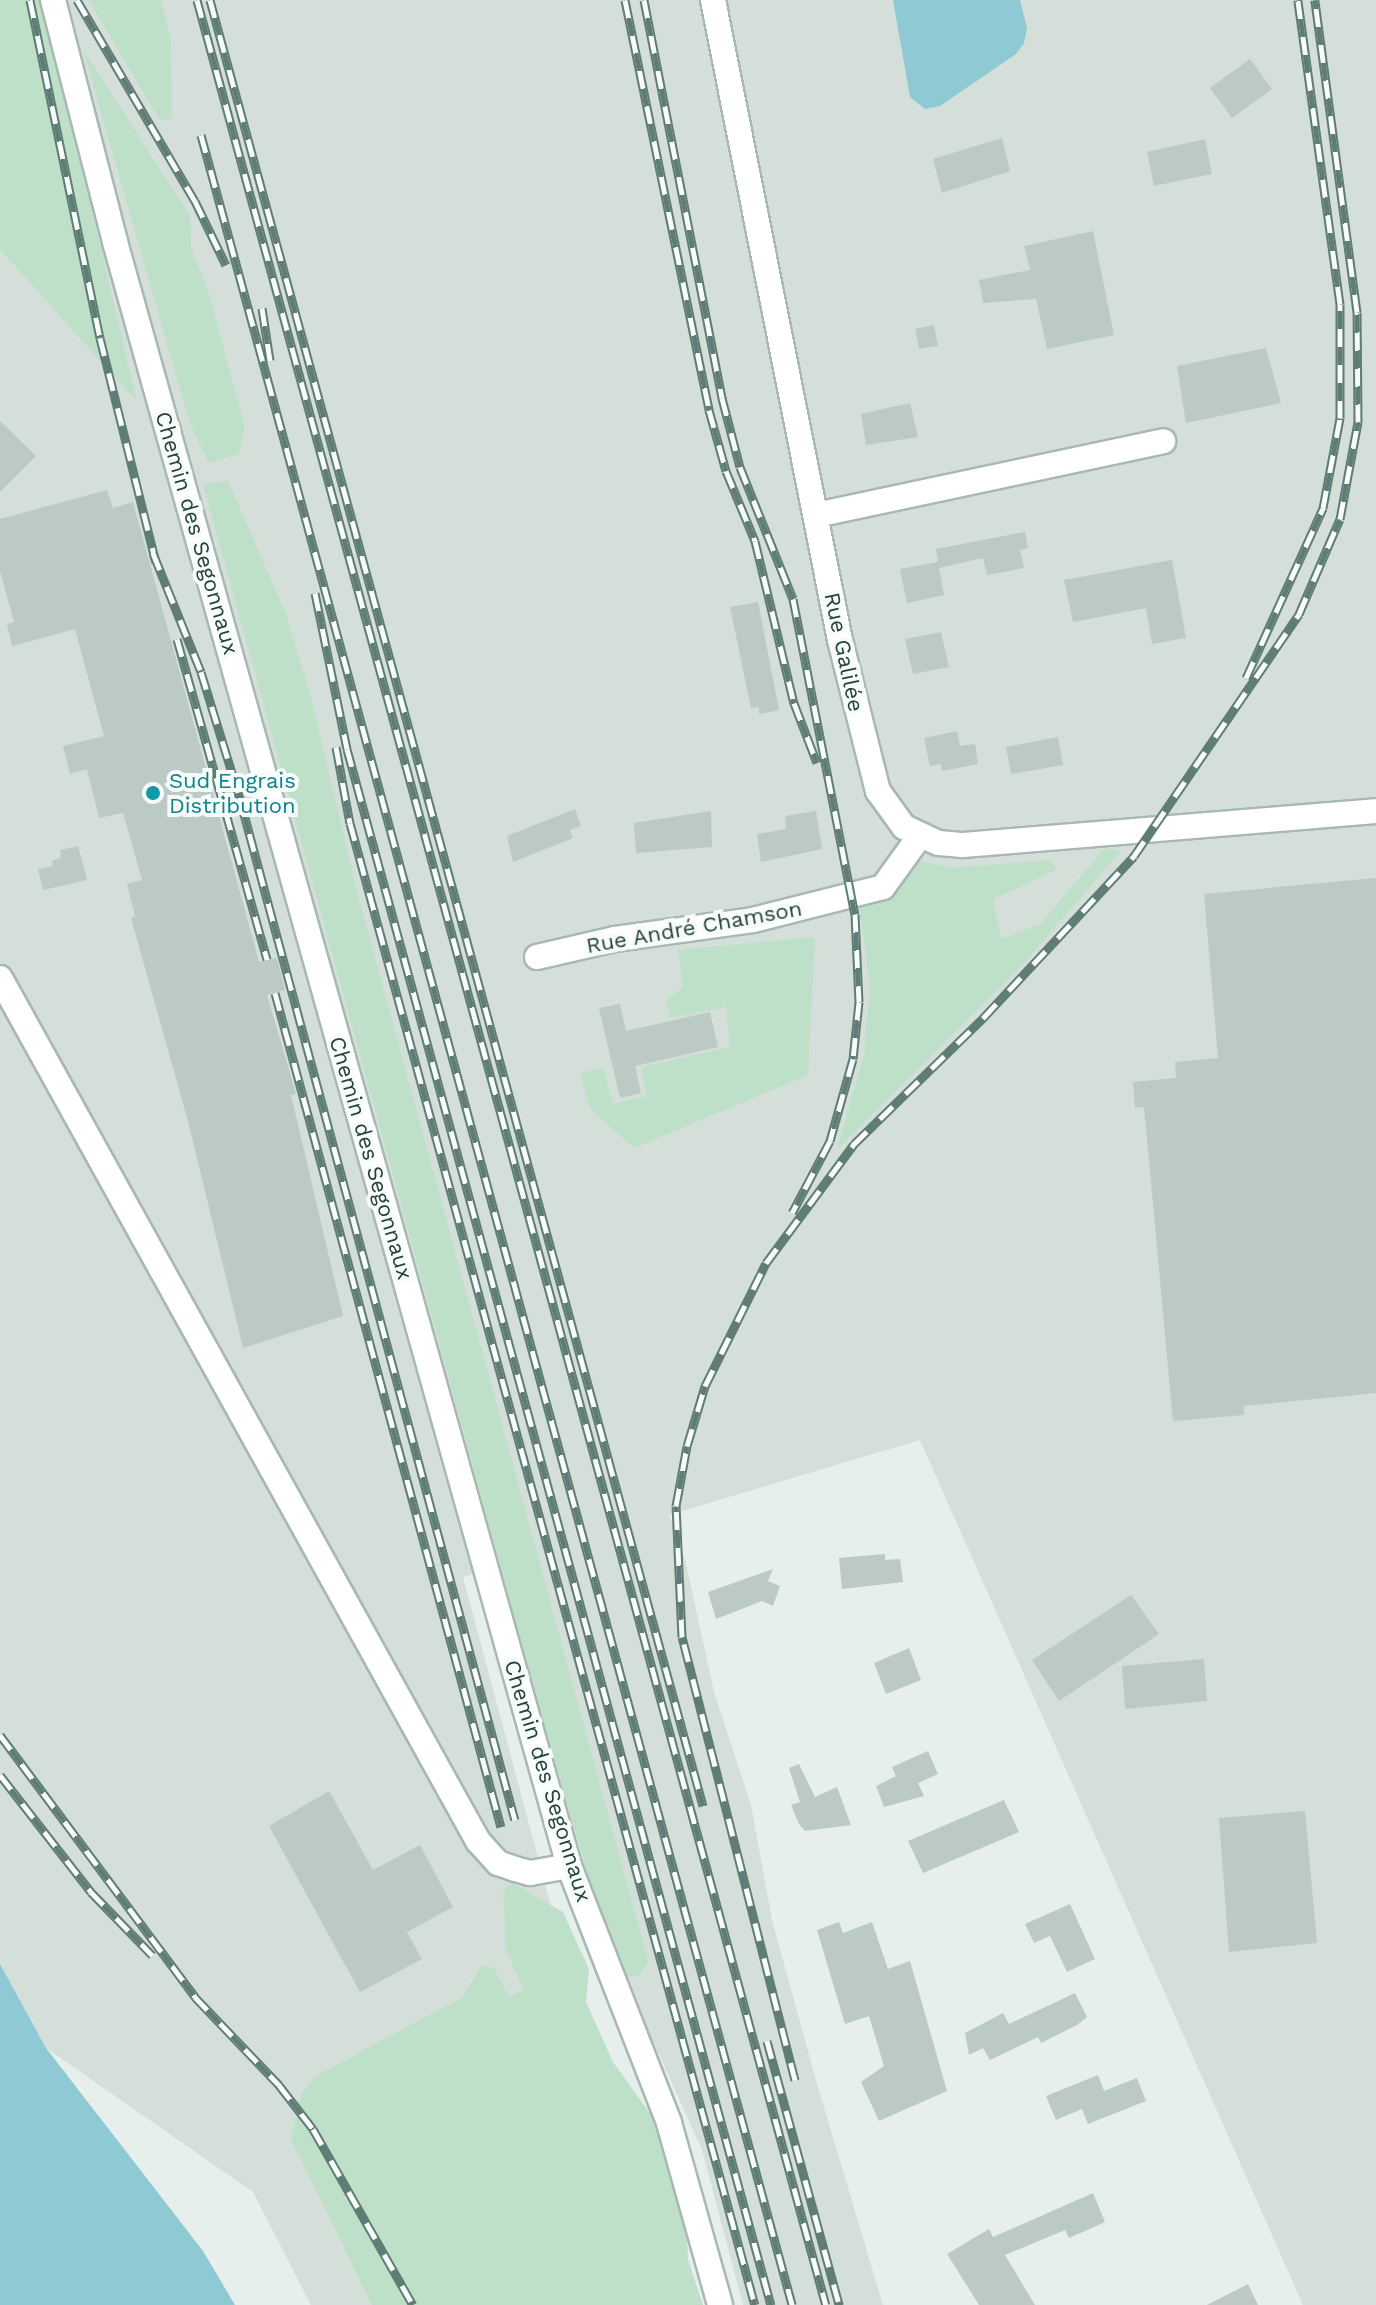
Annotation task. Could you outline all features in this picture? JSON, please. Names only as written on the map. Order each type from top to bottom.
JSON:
[{"type":"street","name":"Chemin des Segonnaux","points":[[53,0],[119,256],[569,1866],[669,2123],[720,2305]]},
{"type":"street","name":"Rue Galilée","points":[[713,0],[867,758],[891,810],[919,837]]},
{"type":"street","points":[[816,515],[1163,441]]},
{"type":"street","points":[[919,837],[963,845],[1376,811]]},
{"type":"street","name":"Rue André Chamson","points":[[537,957],[615,939],[753,920],[883,887],[919,837]]},
{"type":"street","points":[[0,978],[478,1841],[498,1863],[530,1873],[569,1866]]},
{"type":"shaded area","points":[[0,0],[1376,0],[1376,2305],[1303,2305],[920,1440],[669,1515],[685,1559],[714,1692],[751,1805],[772,1920],[883,2305],[743,2305],[702,2150],[605,1934],[496,1567],[463,1577],[575,1996],[678,2305],[311,2305],[253,2192],[46,2048],[0,1964]]},
{"type":"green space","points":[[0,0],[43,0],[137,402],[0,249]]},
{"type":"green space","points":[[89,0],[161,0],[171,41],[172,119],[160,121]]},
{"type":"green space","points":[[83,49],[190,216],[191,248],[208,290],[245,428],[239,454],[209,463],[191,427]]},
{"type":"green space","points":[[228,481],[286,614],[311,697],[358,895],[648,1961],[640,1975],[624,1977],[598,1912],[525,1655],[203,484]]},
{"type":"green space","points":[[1105,848],[1121,851],[1018,970],[837,1149],[864,1055],[870,984],[859,906],[889,898],[920,861],[950,868],[1050,860],[1056,870],[993,899],[1001,939],[1040,924]]},
{"type":"green space","points":[[815,937],[808,1075],[634,1148],[590,1109],[580,1073],[603,1068],[613,1104],[647,1096],[641,1067],[730,1047],[726,1007],[670,1018],[666,1000],[683,987],[678,950]]},
{"type":"green space","points":[[512,1883],[563,1912],[589,1969],[586,2002],[613,2062],[667,2137],[686,2219],[688,2259],[703,2305],[372,2305],[291,2139],[301,2094],[317,2075],[461,1998],[482,1965],[494,1968],[509,1997],[524,1990],[506,1950],[503,1892]]},
{"type":"water","points":[[893,0],[1020,0],[1027,28],[1024,43],[1016,54],[940,106],[925,109],[910,97]]},
{"type":"water","points":[[0,1964],[46,2048],[203,2251],[235,2305],[0,2305]]},
{"type":"building","points":[[1250,59],[1272,89],[1232,118],[1210,88]]},
{"type":"building","points":[[1002,138],[1010,171],[942,193],[933,159]]},
{"type":"building","points":[[1205,139],[1212,174],[1154,186],[1147,152]]},
{"type":"building","points":[[1093,231],[1114,335],[1047,349],[1036,299],[983,303],[979,280],[1030,270],[1024,246]]},
{"type":"building","points":[[934,325],[938,346],[919,349],[915,329]]},
{"type":"building","points":[[1266,348],[1281,403],[1186,423],[1177,366]]},
{"type":"building","points":[[910,403],[918,437],[866,445],[861,414]]},
{"type":"building","points":[[0,421],[36,456],[0,492]]},
{"type":"building","name":"Sud Engrais Distribution","points":[[107,490],[113,508],[133,502],[259,962],[277,958],[285,990],[267,995],[296,1094],[291,1095],[343,1316],[243,1348],[189,1125],[131,918],[135,916],[127,884],[142,880],[123,813],[99,818],[87,769],[70,774],[63,746],[104,736],[75,629],[12,646],[7,624],[14,622],[0,571],[0,519]]},
{"type":"building","points":[[1025,532],[1028,548],[1020,550],[1024,568],[987,575],[983,558],[939,568],[944,595],[907,603],[900,569],[938,562],[936,549]]},
{"type":"building","points":[[1172,560],[1186,638],[1152,644],[1146,608],[1073,622],[1064,580]]},
{"type":"building","points":[[758,602],[779,710],[759,714],[759,707],[751,708],[730,607]]},
{"type":"building","points":[[941,632],[949,667],[913,674],[905,639]]},
{"type":"building","points":[[957,731],[960,746],[975,744],[978,764],[942,771],[941,764],[930,766],[924,738]]},
{"type":"building","points":[[1058,737],[1063,765],[1011,774],[1006,747]]},
{"type":"building","points":[[575,809],[581,826],[570,830],[573,838],[513,862],[507,836]]},
{"type":"building","points":[[711,811],[712,847],[636,853],[634,823]]},
{"type":"building","points":[[816,811],[822,849],[761,862],[757,834],[786,829],[785,816]]},
{"type":"building","points":[[78,846],[87,880],[43,890],[38,869],[53,866],[52,861],[61,858],[60,850]]},
{"type":"building","points":[[1376,878],[1376,1393],[1244,1406],[1244,1415],[1173,1421],[1144,1107],[1135,1108],[1133,1082],[1176,1078],[1175,1062],[1218,1058],[1204,894]]},
{"type":"building","points":[[620,1004],[626,1031],[710,1012],[718,1047],[635,1066],[641,1093],[620,1098],[599,1008]]},
{"type":"building","points":[[885,1554],[885,1560],[900,1559],[903,1582],[842,1589],[839,1558]]},
{"type":"building","points":[[773,1569],[768,1581],[780,1586],[773,1606],[762,1601],[716,1619],[708,1592]]},
{"type":"building","points":[[1131,1595],[1159,1634],[1059,1701],[1032,1660]]},
{"type":"building","points":[[909,1648],[921,1680],[886,1694],[874,1663]]},
{"type":"building","points":[[1204,1659],[1207,1701],[1125,1709],[1122,1666]]},
{"type":"building","points":[[928,1751],[938,1774],[918,1783],[924,1796],[884,1807],[876,1786],[896,1776],[892,1767]]},
{"type":"building","points":[[799,1764],[815,1797],[837,1787],[851,1825],[805,1831],[799,1824],[791,1805],[800,1802],[789,1768]]},
{"type":"building","points":[[329,1791],[373,1870],[420,1845],[453,1907],[407,1932],[422,1959],[360,1992],[269,1826]]},
{"type":"building","points":[[1004,1800],[1019,1832],[923,1873],[908,1841]]},
{"type":"building","points":[[1305,1811],[1317,1943],[1229,1952],[1219,1818]]},
{"type":"building","points":[[1070,1904],[1095,1959],[1067,1972],[1050,1936],[1034,1943],[1025,1924]]},
{"type":"building","points":[[839,1922],[843,1933],[872,1922],[888,1969],[910,1961],[947,2091],[879,2121],[861,2082],[884,2066],[869,2016],[845,2024],[817,1930]]},
{"type":"building","points":[[1075,1993],[1087,2017],[1077,2025],[1041,2043],[1038,2037],[990,2060],[983,2048],[969,2055],[965,2033],[1003,2013],[1009,2024]]},
{"type":"building","points":[[1098,2075],[1104,2091],[1137,2078],[1146,2101],[1088,2124],[1082,2109],[1056,2120],[1046,2096]]},
{"type":"building","points":[[1093,2193],[1105,2222],[1069,2238],[1065,2230],[1005,2255],[1035,2305],[979,2305],[947,2254],[989,2229],[993,2237]]},
{"type":"building","points":[[1248,2284],[1258,2305],[1207,2305]]},
{"type":"railway","points":[[30,0],[100,338],[156,562]]},
{"type":"railway","points":[[77,0],[195,201],[226,265]]},
{"type":"railway","points":[[197,0],[826,2305]]},
{"type":"railway","points":[[210,0],[703,1806]]},
{"type":"railway","points":[[625,0],[709,410],[726,471],[755,541],[794,703],[817,763]]},
{"type":"railway","points":[[644,0],[722,398],[740,467],[793,599],[855,914],[859,1002],[853,1059],[830,1141],[792,1213]]},
{"type":"railway","points":[[1246,678],[1323,508],[1340,418],[1340,304],[1298,0]]},
{"type":"railway","points":[[795,2080],[682,1637],[676,1506],[687,1446],[705,1386],[766,1263],[854,1144],[984,1017],[1134,856],[1299,614],[1340,519],[1358,422],[1357,312],[1315,0]]},
{"type":"railway","points":[[201,135],[792,2305]]},
{"type":"railway","points":[[262,308],[270,360]]},
{"type":"railway","points":[[153,553],[201,672],[240,799],[515,1820]]},
{"type":"railway","points":[[315,593],[347,749],[771,2305]]},
{"type":"railway","points":[[177,639],[267,960]]},
{"type":"railway","points":[[336,747],[350,823],[755,2305]]},
{"type":"railway","points":[[275,993],[501,1827]]},
{"type":"railway","points":[[0,1735],[195,1997],[279,2085],[313,2129],[413,2305]]},
{"type":"railway","points":[[0,1775],[91,1892],[152,1955]]},
{"type":"railway","points":[[767,2041],[839,2305]]},
{"type":"place","name":"Sud Engrais Distribution","points":[[153,793]]}]
